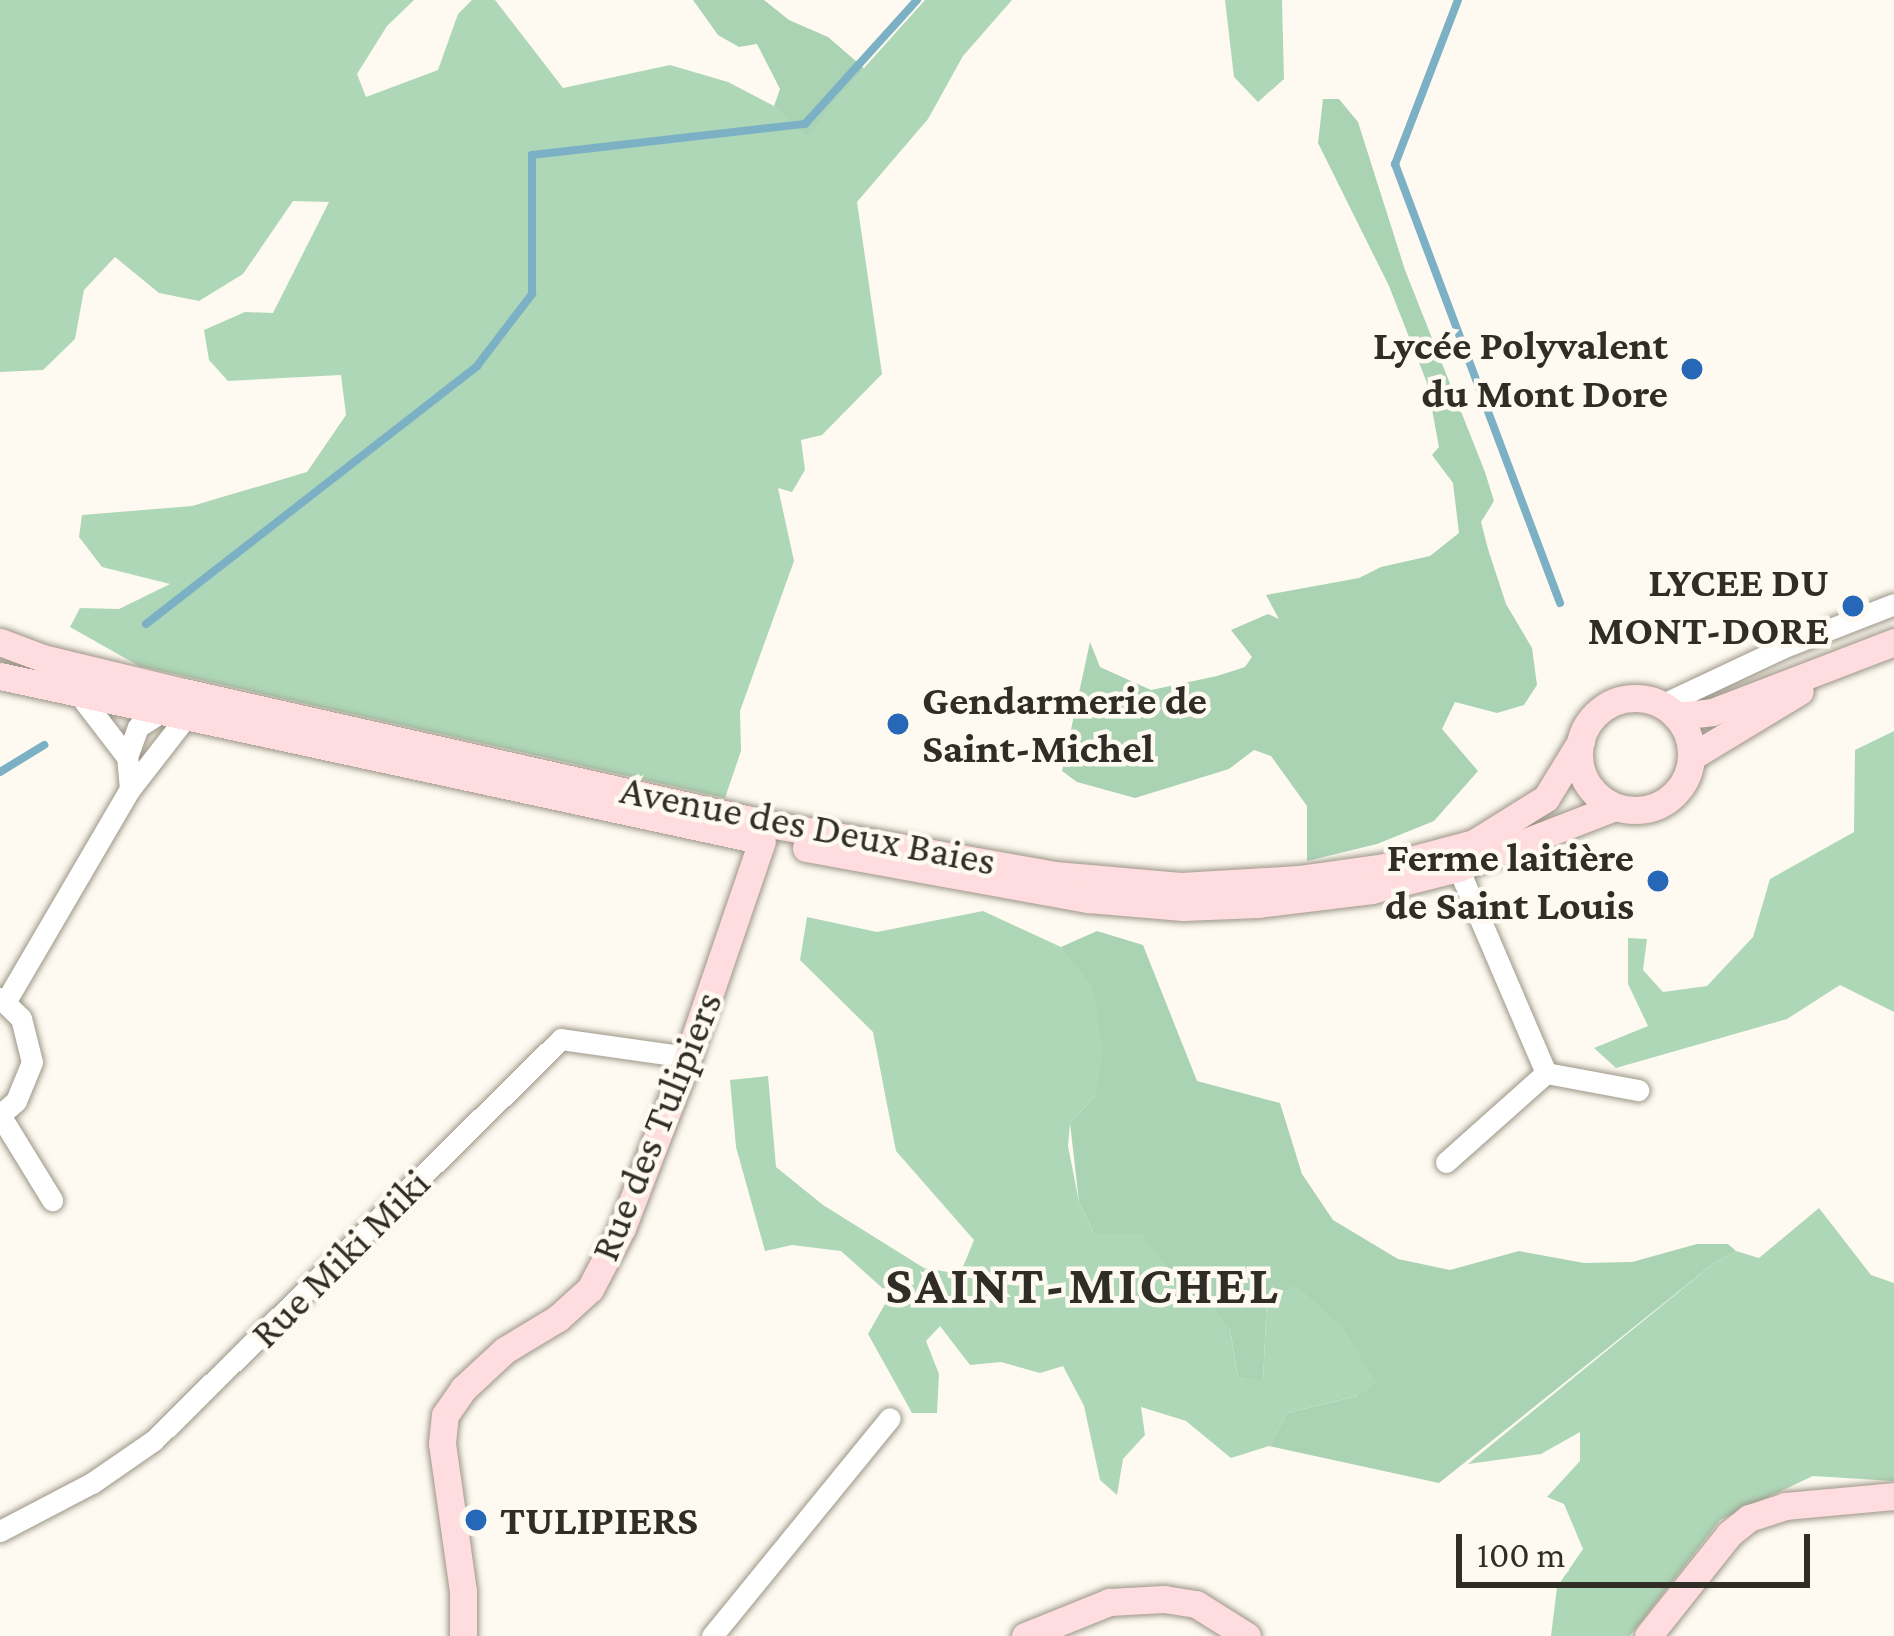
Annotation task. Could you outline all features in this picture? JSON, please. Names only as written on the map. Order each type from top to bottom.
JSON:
[{"type":"main road","name":"Avenue des Deux Baies","points":[[0,641],[78,666],[331,721],[950,878],[1183,907],[1320,898],[1458,868],[1616,807],[1633,811],[1666,802],[1688,774],[1691,757],[1827,676],[1894,644]]},
{"type":"main road","name":"Avenue des Deux Baies","points":[[0,676],[154,712],[765,832],[1055,875],[1181,886],[1298,879],[1384,867],[1500,832],[1546,798],[1588,725],[1613,704],[1644,699],[1669,710],[1712,712],[1894,644]]},
{"type":"main road","points":[[1669,710],[1691,757]]},
{"type":"main road","points":[[1581,741],[1582,773],[1590,787],[1616,807]]},
{"type":"main road","name":"Rue des Tulipiers","points":[[463,1636],[463,1591],[442,1442],[445,1415],[463,1389],[505,1350],[558,1318],[590,1289],[622,1228],[688,1057],[765,832]]},
{"type":"main road","points":[[1648,1636],[1729,1534],[1748,1518],[1786,1506],[1894,1496]]},
{"type":"main road","points":[[1025,1636],[1109,1602],[1164,1600],[1196,1604],[1247,1636]]},
{"type":"street","points":[[1669,710],[1782,648],[1894,604]]},
{"type":"street","points":[[81,697],[128,757]]},
{"type":"street","points":[[130,789],[128,757],[138,727],[154,712],[182,702],[302,728],[331,721]]},
{"type":"street","points":[[52,1200],[0,1115],[16,1101],[32,1062],[30,1039],[3,999],[130,789],[186,717]]},
{"type":"street","points":[[1458,868],[1546,1073]]},
{"type":"street","name":"Rue Miki Miki","points":[[0,1531],[92,1484],[154,1440],[561,1040],[688,1057]]},
{"type":"street","points":[[1546,1073],[1638,1090]]},
{"type":"street","points":[[1446,1162],[1546,1073]]},
{"type":"street","points":[[712,1636],[890,1418]]},
{"type":"green space","points":[[0,0],[414,0],[387,26],[357,74],[366,97],[438,70],[458,14],[472,0],[495,0],[563,88],[670,65],[728,82],[774,106],[809,138],[829,107],[925,0],[1012,0],[963,56],[928,119],[857,202],[882,374],[822,435],[801,440],[805,470],[792,492],[778,488],[794,561],[740,711],[741,751],[725,798],[139,666],[70,627],[80,608],[119,609],[170,584],[102,567],[79,537],[82,515],[192,506],[307,472],[346,415],[341,375],[228,381],[209,360],[204,330],[245,312],[273,313],[329,202],[293,201],[243,274],[199,301],[159,293],[115,257],[84,290],[75,339],[43,370],[0,372]]},
{"type":"green space","points":[[693,0],[764,0],[789,20],[828,37],[864,68],[809,139],[774,106],[780,89],[757,44],[739,47],[718,35]]},
{"type":"green space","points":[[1225,0],[1282,0],[1284,79],[1258,102],[1234,77]]},
{"type":"green space","points":[[1323,99],[1339,99],[1358,122],[1405,270],[1485,472],[1494,501],[1481,522],[1506,604],[1532,648],[1537,685],[1524,705],[1497,713],[1455,702],[1442,729],[1478,771],[1434,821],[1377,844],[1307,861],[1307,806],[1271,756],[1254,750],[1229,769],[1135,798],[1077,782],[1062,771],[1090,642],[1100,667],[1151,690],[1217,676],[1245,667],[1252,657],[1231,630],[1268,614],[1279,619],[1266,595],[1359,578],[1381,567],[1430,556],[1459,533],[1453,483],[1432,455],[1439,447],[1427,383],[1389,286],[1318,143]]},
{"type":"green space","points":[[1894,731],[1894,1012],[1840,985],[1787,1019],[1616,1068],[1594,1048],[1648,1026],[1628,984],[1628,938],[1647,939],[1643,970],[1663,992],[1707,986],[1753,937],[1770,879],[1854,832],[1855,750]]},
{"type":"green space","points":[[983,911],[1061,947],[1093,987],[1103,1051],[1096,1095],[1070,1123],[1068,1146],[1079,1202],[1094,1234],[1142,1234],[1166,1266],[1166,1285],[1201,1289],[1230,1329],[1238,1378],[1263,1380],[1267,1297],[1296,1285],[1343,1328],[1377,1383],[1358,1396],[1287,1413],[1269,1446],[1231,1458],[1186,1421],[1141,1407],[1145,1435],[1123,1459],[1117,1495],[1100,1480],[1084,1406],[1063,1366],[1040,1373],[1001,1362],[970,1365],[940,1326],[926,1341],[939,1374],[937,1413],[912,1413],[868,1334],[890,1295],[841,1251],[792,1245],[765,1251],[736,1147],[730,1080],[768,1076],[776,1167],[823,1205],[924,1268],[960,1274],[974,1240],[896,1151],[873,1032],[800,960],[807,917],[877,932]]},
{"type":"green space","points":[[1097,931],[1143,945],[1197,1081],[1280,1103],[1302,1174],[1333,1220],[1398,1259],[1450,1270],[1519,1251],[1584,1263],[1632,1262],[1697,1244],[1728,1244],[1736,1251],[1714,1263],[1439,1483],[1269,1446],[1287,1413],[1358,1396],[1267,1297],[1263,1381],[1238,1378],[1230,1329],[1094,1234],[1079,1202],[1070,1123],[1096,1095],[1061,947]]},
{"type":"green space","points":[[1819,1208],[1871,1275],[1894,1283],[1894,1481],[1813,1476],[1720,1520],[1630,1636],[1551,1636],[1557,1587],[1583,1549],[1564,1504],[1547,1497],[1580,1461],[1580,1432],[1541,1454],[1468,1464],[1714,1263],[1736,1251],[1759,1258]]},
{"type":"waterway","points":[[146,624],[477,366],[532,294],[532,155],[805,124],[917,0]]},
{"type":"waterway","points":[[1458,0],[1395,164],[1560,603]]},
{"type":"waterway","points":[[0,772],[44,745]]},
{"type":"place","name":"Lycée Polyvalent du Mont Dore","points":[[1692,369]]},
{"type":"place","name":"LYCEE DU MONT-DORE","points":[[1853,606]]},
{"type":"place","name":"Gendarmerie de Saint-Michel","points":[[898,724]]},
{"type":"place","name":"Ferme laitière de Saint Louis","points":[[1658,881]]},
{"type":"place","name":"TULIPIERS","points":[[476,1520]]},
{"type":"district","name":"SAINT-MICHEL","points":[[1083,1285]]}]
